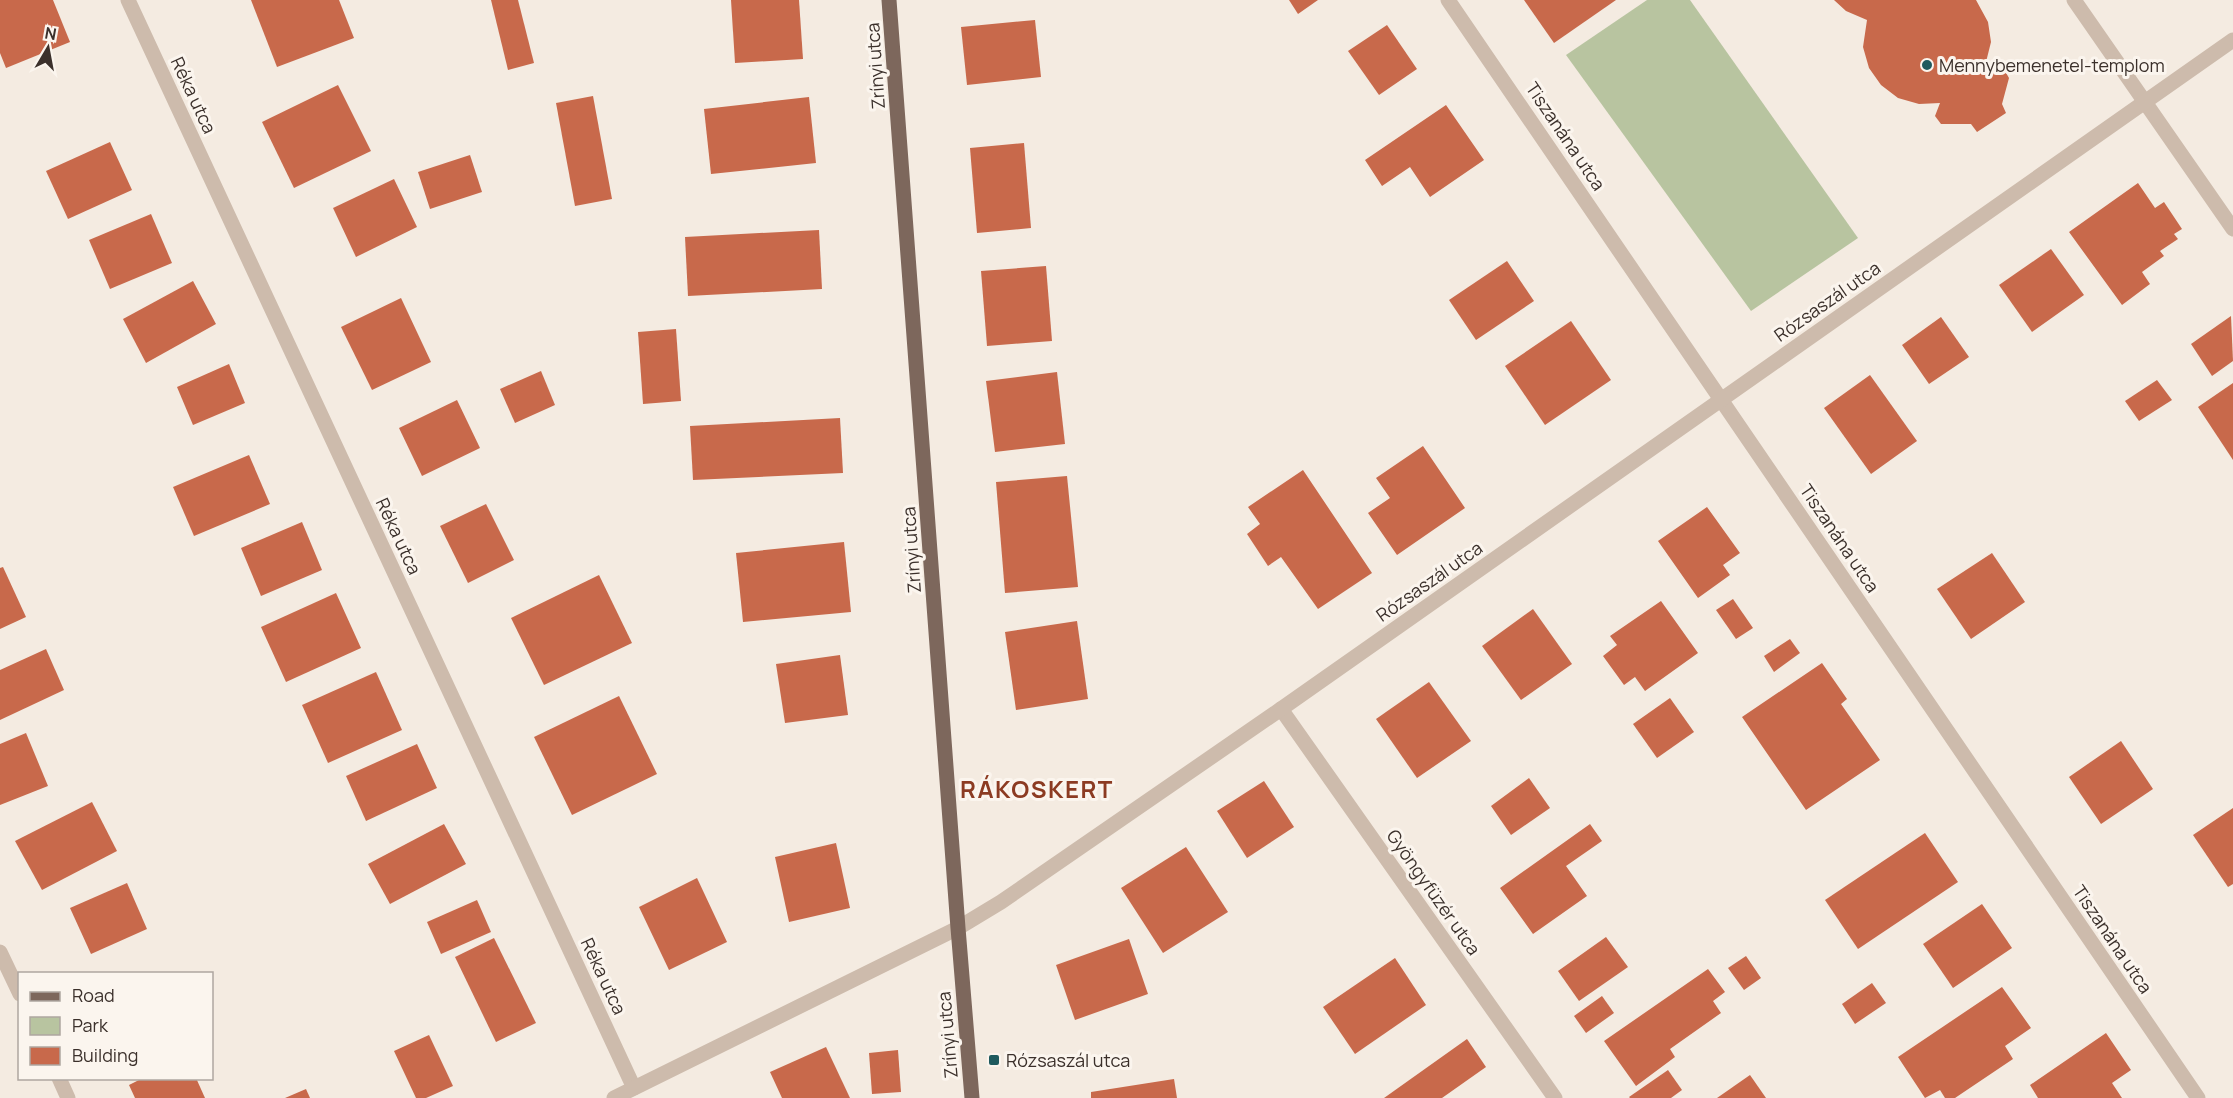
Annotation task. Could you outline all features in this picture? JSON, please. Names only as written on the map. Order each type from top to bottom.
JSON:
[{"type":"main road","name":"Zrínyi utca","points":[[889,0],[972,1098]]},
{"type":"street","name":"Réka utca","points":[[128,0],[634,1088]]},
{"type":"street","name":"Tiszanána utca","points":[[1448,0],[2198,1098]]},
{"type":"street","points":[[2074,0],[2233,229]]},
{"type":"street","name":"Rózsaszál utca","points":[[614,1098],[958,928],[1001,903],[2233,40]]},
{"type":"street","name":"Gyöngyfüzér utca","points":[[1281,709],[1555,1098]]},
{"type":"street","points":[[0,952],[18,990]]},
{"type":"street","points":[[60,1080],[68,1098]]},
{"type":"green space","points":[[1647,0],[1690,0],[1858,238],[1751,311],[1566,55]]},
{"type":"building","points":[[0,0],[53,0],[70,42],[6,68],[0,53]]},
{"type":"building","points":[[251,0],[339,0],[354,38],[277,67]]},
{"type":"building","points":[[491,0],[518,0],[534,63],[508,70]]},
{"type":"building","points":[[731,0],[799,0],[803,59],[735,63]]},
{"type":"building","points":[[1289,0],[1318,0],[1298,14]]},
{"type":"building","points":[[1524,0],[1616,0],[1554,43]]},
{"type":"building","name":"Mennybemenetel-templom","points":[[1834,0],[1976,0],[1988,22],[1991,42],[1985,66],[2005,71],[2009,78],[2002,104],[2006,113],[1977,132],[1971,124],[1941,124],[1935,116],[1940,103],[1919,104],[1898,98],[1881,85],[1869,68],[1863,47],[1867,20],[1846,11]]},
{"type":"building","points":[[1035,20],[1041,77],[967,85],[961,27]]},
{"type":"building","points":[[1387,25],[1417,69],[1379,95],[1348,51]]},
{"type":"building","points":[[338,85],[371,151],[294,188],[262,122]]},
{"type":"building","points":[[593,96],[612,199],[575,206],[556,103]]},
{"type":"building","points":[[809,97],[816,163],[711,174],[704,109]]},
{"type":"building","points":[[1446,105],[1484,160],[1430,197],[1410,167],[1382,186],[1365,160]]},
{"type":"building","points":[[110,142],[132,190],[68,219],[46,171]]},
{"type":"building","points":[[1024,143],[1031,228],[977,233],[970,148]]},
{"type":"building","points":[[470,155],[482,192],[430,209],[418,172]]},
{"type":"building","points":[[394,179],[417,227],[356,257],[333,208]]},
{"type":"building","points":[[2138,183],[2155,208],[2164,202],[2182,229],[2174,234],[2178,239],[2160,251],[2164,256],[2142,272],[2150,284],[2122,305],[2069,232]]},
{"type":"building","points":[[151,214],[172,263],[110,289],[89,240]]},
{"type":"building","points":[[819,230],[822,289],[688,296],[685,237]]},
{"type":"building","points":[[2051,249],[2084,295],[2032,332],[1999,285]]},
{"type":"building","points":[[1507,261],[1534,301],[1476,340],[1449,300]]},
{"type":"building","points":[[1046,266],[1052,341],[987,346],[981,271]]},
{"type":"building","points":[[193,281],[216,324],[146,363],[123,319]]},
{"type":"building","points":[[401,298],[431,362],[372,390],[341,327]]},
{"type":"building","points":[[2231,316],[2233,361],[2212,376],[2191,344]]},
{"type":"building","points":[[1941,317],[1969,357],[1929,384],[1902,345]]},
{"type":"building","points":[[1571,321],[1611,380],[1545,425],[1505,366]]},
{"type":"building","points":[[676,329],[681,401],[643,404],[638,332]]},
{"type":"building","points":[[229,364],[245,403],[193,425],[177,387]]},
{"type":"building","points":[[541,371],[555,405],[515,423],[500,389]]},
{"type":"building","points":[[1057,372],[1065,444],[995,452],[986,381]]},
{"type":"building","points":[[1870,375],[1917,441],[1871,474],[1824,408]]},
{"type":"building","points":[[2157,380],[2172,400],[2139,421],[2125,401]]},
{"type":"building","points":[[2233,383],[2233,460],[2198,407]]},
{"type":"building","points":[[457,400],[480,448],[422,476],[399,428]]},
{"type":"building","points":[[840,418],[843,473],[693,480],[690,426]]},
{"type":"building","points":[[1423,446],[1465,508],[1397,555],[1368,513],[1390,498],[1376,478]]},
{"type":"building","points":[[249,455],[270,504],[194,536],[173,487]]},
{"type":"building","points":[[1303,470],[1372,573],[1318,609],[1281,557],[1268,566],[1247,534],[1260,524],[1248,507]]},
{"type":"building","points":[[1067,476],[1078,587],[1005,593],[996,482]]},
{"type":"building","points":[[486,504],[514,560],[468,583],[440,526]]},
{"type":"building","points":[[1707,507],[1740,553],[1723,565],[1730,575],[1698,598],[1658,541]]},
{"type":"building","points":[[302,522],[322,570],[261,596],[241,548]]},
{"type":"building","points":[[844,542],[851,612],[743,622],[736,553]]},
{"type":"building","points":[[1992,553],[2025,602],[1971,639],[1937,589]]},
{"type":"building","points":[[3,567],[26,617],[0,629],[0,568]]},
{"type":"building","points":[[599,575],[632,643],[544,685],[511,618]]},
{"type":"building","points":[[336,593],[361,648],[286,682],[261,627]]},
{"type":"building","points":[[1733,599],[1753,628],[1736,639],[1716,610]]},
{"type":"building","points":[[1661,601],[1698,653],[1645,691],[1635,677],[1624,685],[1603,656],[1617,645],[1610,636]]},
{"type":"building","points":[[1533,609],[1572,664],[1521,700],[1482,646]]},
{"type":"building","points":[[1077,621],[1088,699],[1016,710],[1005,632]]},
{"type":"building","points":[[1790,639],[1800,653],[1774,672],[1764,656]]},
{"type":"building","points":[[46,649],[64,690],[0,720],[0,670]]},
{"type":"building","points":[[840,655],[848,715],[785,723],[776,664]]},
{"type":"building","points":[[1822,663],[1847,699],[1841,704],[1880,760],[1806,810],[1742,717]]},
{"type":"building","points":[[376,672],[402,730],[328,763],[302,705]]},
{"type":"building","points":[[1429,682],[1471,741],[1417,778],[1376,719]]},
{"type":"building","points":[[619,696],[657,774],[572,815],[534,737]]},
{"type":"building","points":[[1670,698],[1694,732],[1657,758],[1633,724]]},
{"type":"building","points":[[26,733],[48,786],[0,805],[0,744]]},
{"type":"building","points":[[2121,741],[2153,789],[2101,824],[2069,777]]},
{"type":"building","points":[[417,744],[437,788],[366,821],[346,776]]},
{"type":"building","points":[[1529,778],[1550,808],[1511,835],[1491,806]]},
{"type":"building","points":[[1264,781],[1294,827],[1247,858],[1217,811]]},
{"type":"building","points":[[92,802],[117,851],[42,890],[15,841]]},
{"type":"building","points":[[2233,808],[2233,884],[2228,887],[2193,835]]},
{"type":"building","points":[[444,824],[466,864],[390,904],[368,864]]},
{"type":"building","points":[[1590,824],[1602,841],[1566,866],[1587,896],[1533,934],[1500,888]]},
{"type":"building","points":[[1925,833],[1958,882],[1858,949],[1825,900]]},
{"type":"building","points":[[836,843],[850,908],[789,922],[775,857]]},
{"type":"building","points":[[1186,847],[1228,912],[1163,953],[1121,888]]},
{"type":"building","points":[[697,878],[727,942],[669,970],[639,907]]},
{"type":"building","points":[[127,883],[147,929],[91,954],[70,908]]},
{"type":"building","points":[[477,900],[491,932],[441,954],[427,922]]},
{"type":"building","points":[[1982,904],[2012,948],[1953,988],[1923,944]]},
{"type":"building","points":[[1606,937],[1628,967],[1579,1001],[1558,971]]},
{"type":"building","points":[[494,938],[536,1023],[496,1042],[455,957]]},
{"type":"building","points":[[1129,939],[1148,994],[1075,1020],[1056,965]]},
{"type":"building","points":[[1746,956],[1761,978],[1744,990],[1728,968]]},
{"type":"building","points":[[1395,958],[1426,1005],[1355,1054],[1323,1007]]},
{"type":"building","points":[[1708,969],[1725,992],[1713,1001],[1721,1013],[1670,1049],[1675,1057],[1636,1086],[1604,1041]]},
{"type":"building","points":[[1872,983],[1886,1003],[1855,1024],[1842,1004]]},
{"type":"building","points":[[2002,987],[2031,1028],[2005,1046],[2013,1059],[1955,1098],[1945,1098],[1940,1090],[1925,1098],[1898,1057]]},
{"type":"building","points":[[1602,996],[1614,1013],[1586,1033],[1574,1016]]},
{"type":"building","points":[[2106,1033],[2131,1070],[2112,1083],[2122,1098],[2038,1098],[2030,1085]]},
{"type":"building","points":[[429,1035],[453,1086],[426,1098],[416,1098],[394,1051]]},
{"type":"building","points":[[1467,1039],[1486,1067],[1442,1098],[1384,1098]]},
{"type":"building","points":[[826,1047],[850,1098],[782,1098],[770,1072]]},
{"type":"building","points":[[898,1050],[901,1092],[872,1094],[869,1053]]},
{"type":"building","points":[[1668,1070],[1682,1090],[1671,1098],[1629,1097]]},
{"type":"building","points":[[1750,1075],[1766,1098],[1717,1098]]},
{"type":"building","points":[[1174,1079],[1177,1098],[1091,1098],[1091,1092]]},
{"type":"building","points":[[139,1080],[197,1080],[205,1098],[135,1098],[129,1085]]},
{"type":"building","points":[[306,1089],[310,1098],[285,1098]]},
{"type":"place","name":"Mennybemenetel-templom","points":[[1927,65]]},
{"type":"place","name":"Rózsaszál utca","points":[[994,1060]]},
{"type":"district","name":"RÁKOSKERT","points":[[1037,788]]}]
